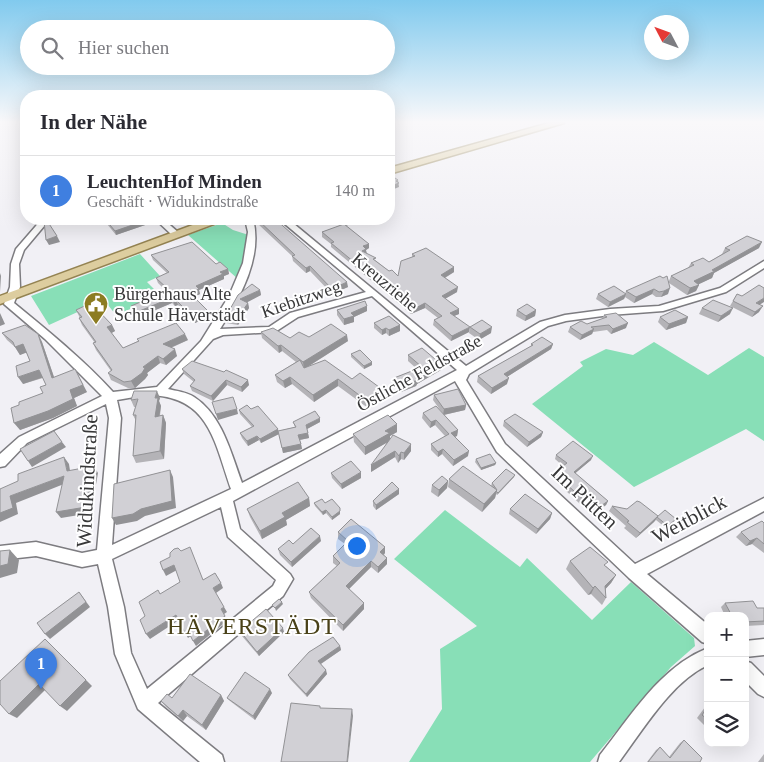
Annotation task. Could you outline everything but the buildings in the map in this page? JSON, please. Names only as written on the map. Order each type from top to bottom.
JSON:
[{"type":"main road","points":[[395,168],[432,159]]},
{"type":"main road","points":[[5,298],[200,225]]},
{"type":"street","points":[[5,298],[15,287],[16,264],[20,249],[41,225]]},
{"type":"street","points":[[166,225],[175,233]]},
{"type":"street","points":[[160,391],[210,337],[230,302],[249,261],[251,225]]},
{"type":"street","name":"Kreuzriehe","points":[[290,225],[465,371]]},
{"type":"street","name":"Östliche Feldstraße","points":[[0,553],[36,549],[82,560],[104,556],[230,495],[465,371],[544,324],[565,318],[610,312],[660,309],[723,290],[764,264]]},
{"type":"street","name":"Kiebitzweg","points":[[210,337],[222,332],[271,330],[294,315],[373,293]]},
{"type":"street","name":"Widukindstraße","points":[[5,298],[9,304],[96,381],[110,397],[115,418],[104,556],[116,607],[123,654],[144,703],[215,762]]},
{"type":"street","name":"Im Pütten","points":[[465,371],[460,380],[500,448],[634,573],[704,633]]},
{"type":"street","points":[[0,462],[23,440],[110,397],[146,391],[160,391],[189,399],[207,414],[221,443],[230,495],[228,505],[233,532],[284,579],[278,592],[144,703]]},
{"type":"street","name":"Weitblick","points":[[634,573],[764,504]]},
{"type":"street","points":[[749,649],[764,647]]},
{"type":"street","points":[[607,762],[676,676],[704,657]]},
{"type":"street","points":[[749,673],[764,688]]},
{"type":"green space","points":[[216,225],[225,225],[233,230],[255,237],[252,261],[238,279],[188,235]]},
{"type":"green space","points":[[140,254],[160,276],[147,282],[161,296],[116,315],[104,300],[49,325],[31,296]]},
{"type":"green space","points":[[654,342],[708,375],[749,348],[764,357],[764,441],[746,429],[634,487],[532,404],[583,366],[580,362],[606,349],[633,355]]},
{"type":"green space","points":[[445,510],[520,567],[527,558],[592,620],[631,582],[694,638],[695,646],[671,667],[590,762],[409,762],[442,709],[440,649],[477,626],[394,559]]},
{"type":"place","name":"Bürgerhaus Alte Schule Häverstädt","points":[[96,325]]},
{"type":"place","name":"LeuchtenHof Minden","points":[[41,689]]},
{"type":"district","name":"HÄVERSTÄDT","points":[[252,626]]}]
